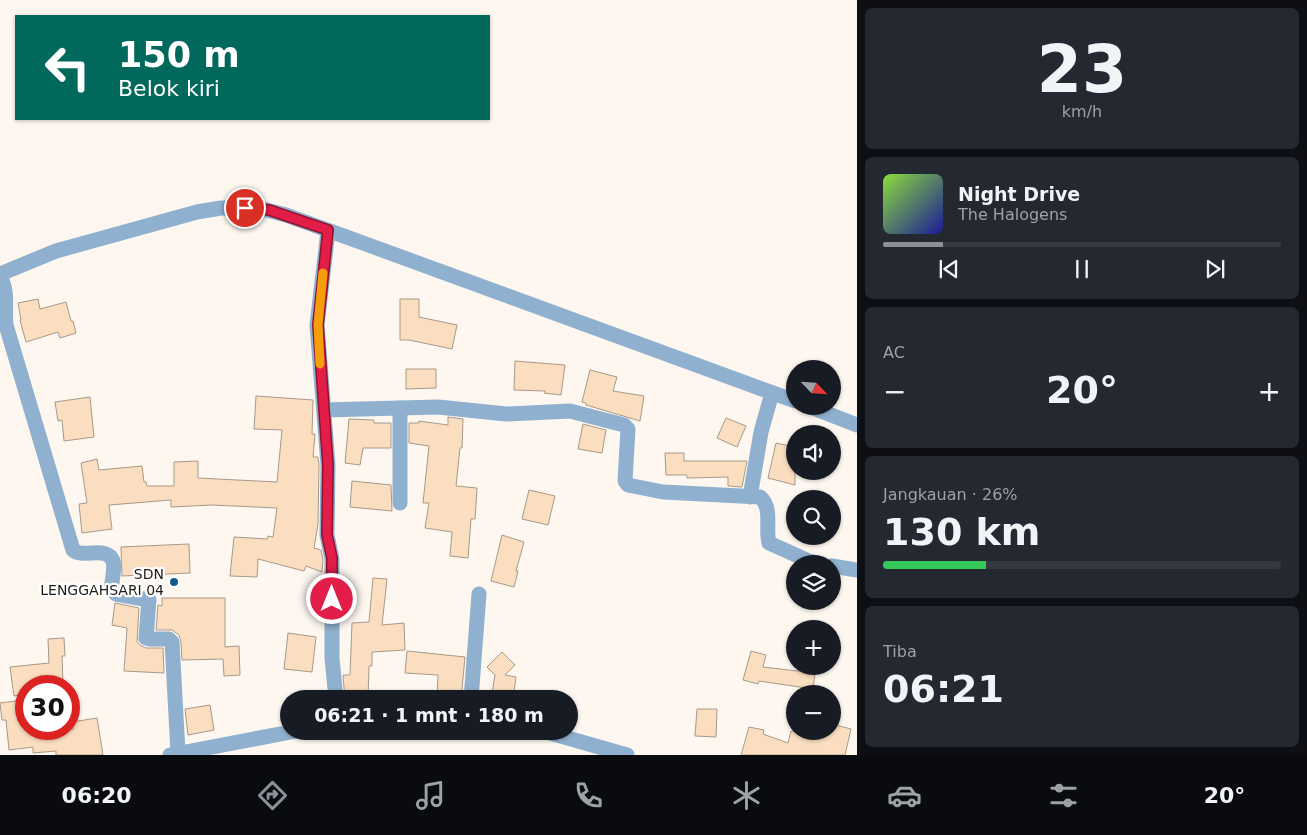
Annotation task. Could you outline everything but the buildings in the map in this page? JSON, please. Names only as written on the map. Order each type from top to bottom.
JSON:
[{"type":"street","points":[[280,734],[174,754],[172,642],[169,639],[146,638],[149,600],[116,594],[111,589],[113,562],[109,556],[101,553],[78,554],[73,550],[6,325],[6,293],[0,275],[56,251],[197,212],[221,208],[269,210],[786,398]]},
{"type":"street","points":[[328,230],[318,325],[328,465],[327,535],[332,558],[332,658],[335,690]]},
{"type":"street","points":[[750,496],[761,432],[772,393]]},
{"type":"street","points":[[324,410],[438,407],[506,414],[559,411],[580,413],[627,427],[625,481],[628,485],[664,492],[760,497],[766,502],[769,543],[796,555]]},
{"type":"street","points":[[400,408],[400,503]]},
{"type":"street","points":[[831,415],[857,425]]},
{"type":"street","points":[[841,567],[857,570]]},
{"type":"street","points":[[472,690],[479,594]]},
{"type":"street","points":[[574,740],[627,755]]},
{"type":"slow traffic","points":[[320,364],[318,325],[323,273]]},
{"type":"place","name":"SDN LENGGAHSARI 04","points":[[174,582]]},
{"type":"route","points":[[245,208],[269,210],[328,230],[328,245],[318,325],[328,465],[327,535],[332,558],[332,599]]}]
